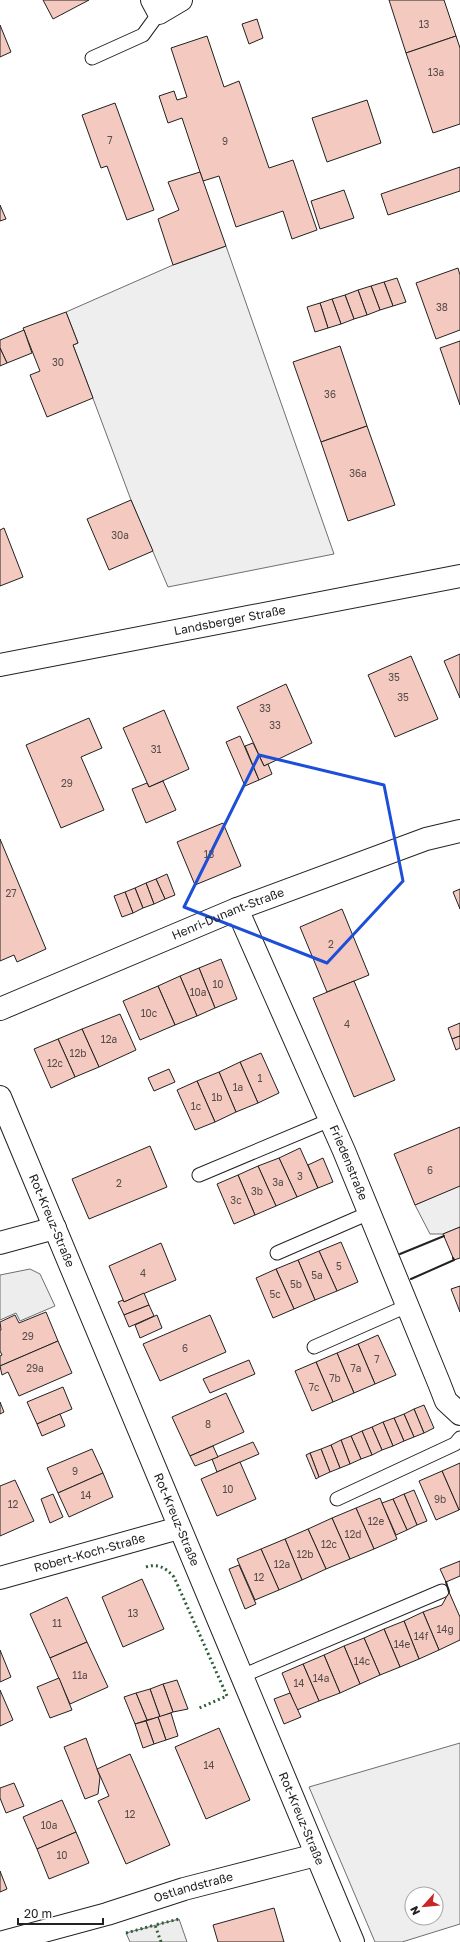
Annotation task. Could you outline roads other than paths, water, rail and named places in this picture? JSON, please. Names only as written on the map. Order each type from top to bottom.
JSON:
[{"type":"street","points":[[156,7],[181,0]]},
{"type":"street","name":"Landsberger Straße","points":[[0,665],[460,576]]},
{"type":"street","name":"Henri-Dunant-Straße","points":[[0,1009],[237,909],[426,839],[460,831]]},
{"type":"street","name":"Friedenstraße","points":[[237,909],[330,1120],[446,1400],[460,1414]]},
{"type":"street","name":"Rot-Kreuz-Straße","points":[[0,1097],[179,1528],[290,1788],[316,1855],[353,1942]]},
{"type":"street","points":[[0,1243],[55,1228]]},
{"type":"street","name":"Robert-Koch-Straße","points":[[0,1578],[179,1528]]},
{"type":"street","name":"Ostlandstraße","points":[[3,1942],[106,1914],[184,1889],[316,1855]]},
{"type":"lane","points":[[92,58],[143,35],[156,7]]},
{"type":"lane","points":[[200,1175],[330,1120]]},
{"type":"lane","points":[[277,1253],[369,1213]]},
{"type":"lane","points":[[314,1347],[407,1306]]},
{"type":"lane","points":[[337,1499],[454,1444],[460,1438]]},
{"type":"lane","points":[[242,1676],[442,1591]]}]
